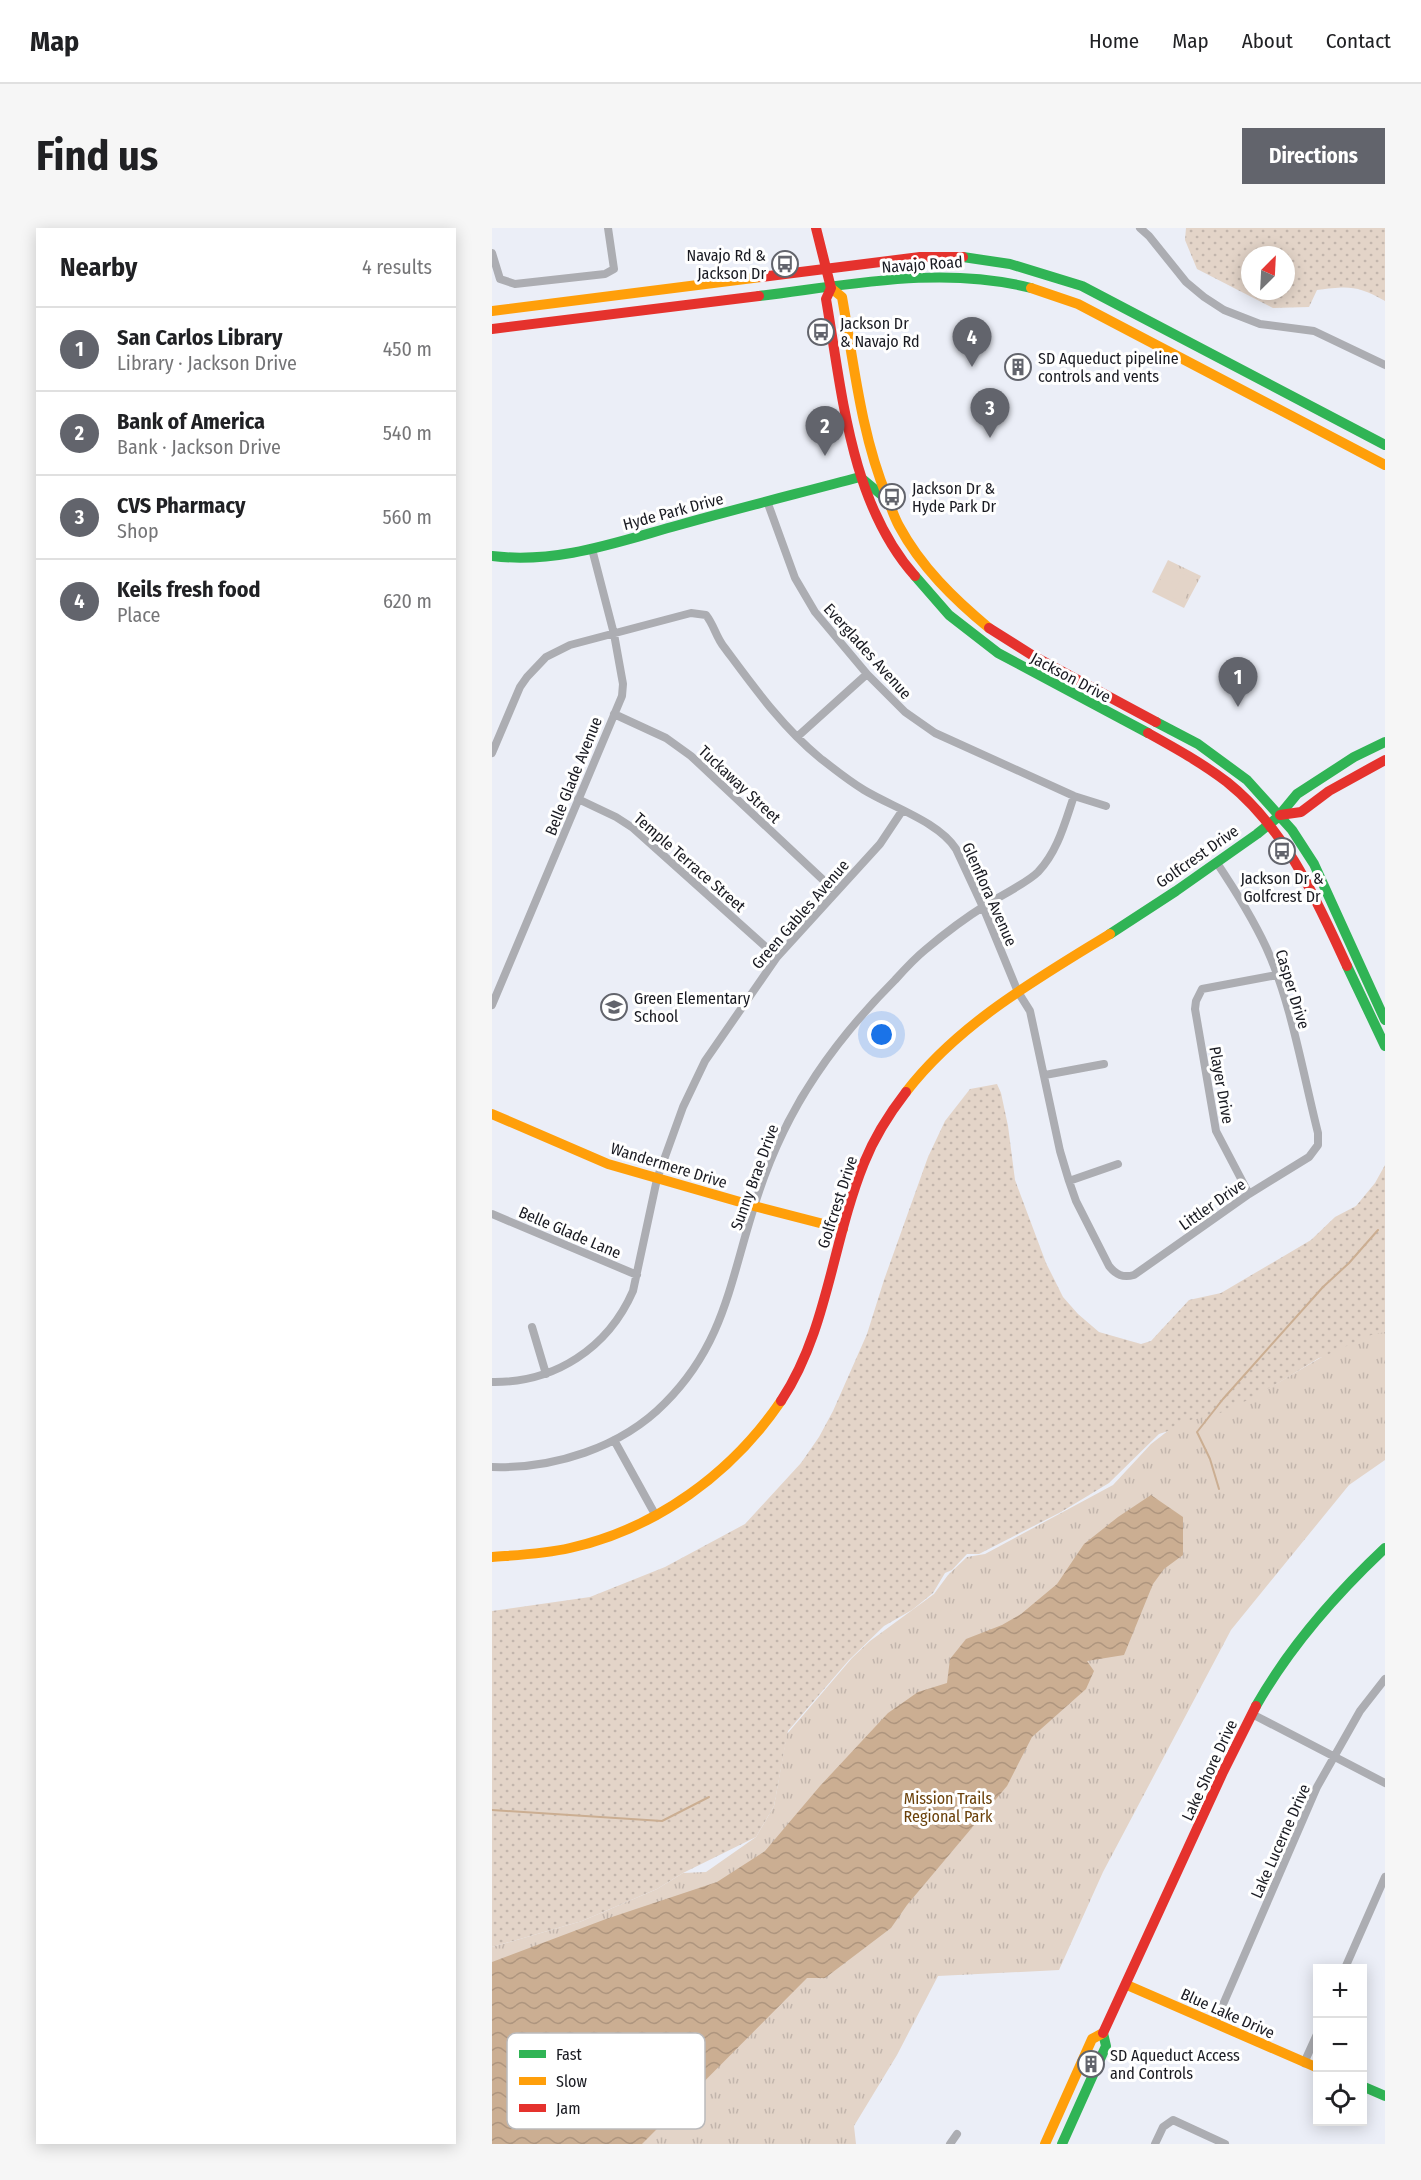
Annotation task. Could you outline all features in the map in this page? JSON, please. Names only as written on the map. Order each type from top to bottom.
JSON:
[{"type":"main road","name":"Jackson Drive","points":[[816,228],[831,288],[842,297],[865,425],[876,470],[886,500],[914,550],[945,588],[989,628],[1035,657],[1198,744],[1247,780],[1292,830],[1314,864],[1385,1020]]},
{"type":"main road","name":"Navajo Road","points":[[492,311],[937,256],[973,257],[1008,262],[1082,286],[1385,445]]},
{"type":"main road","name":"Navajo Road","points":[[492,329],[941,275],[967,275],[1001,280],[1049,292],[1078,304],[1157,351],[1178,356],[1385,465]]},
{"type":"main road","name":"Jackson Drive","points":[[831,288],[826,299],[855,459],[860,477],[885,533],[904,564],[949,615],[998,653],[1181,751],[1209,768],[1242,796],[1280,839],[1311,891],[1352,971],[1385,1046]]},
{"type":"main road","points":[[1157,351],[1160,338],[1164,338],[1231,371],[1254,376]]},
{"type":"main road","points":[[855,459],[876,470]]},
{"type":"main road","points":[[860,477],[886,500]]},
{"type":"main road","name":"Hyde Park Drive","points":[[492,556],[513,560],[532,560],[592,549],[860,477]]},
{"type":"main road","name":"Golfcrest Drive","points":[[492,1557],[524,1556],[577,1547],[633,1528],[707,1483],[744,1449],[780,1404],[797,1373],[813,1336],[863,1166],[897,1103],[920,1074],[948,1044],[989,1011],[1217,863],[1280,815],[1288,801],[1354,757],[1385,742]]},
{"type":"main road","name":"Golfcrest Drive","points":[[1280,815],[1301,812],[1329,791],[1385,760]]},
{"type":"main road","name":"Wandermere Drive","points":[[492,1114],[608,1164],[843,1229]]},
{"type":"main road","name":"Lake Shore Drive","points":[[1103,2033],[1127,1985],[1227,1762],[1272,1678],[1309,1627],[1385,1548]]},
{"type":"main road","name":"Blue Lake Drive","points":[[1127,1985],[1313,2066]]},
{"type":"main road","points":[[1045,2144],[1092,2039],[1103,2033],[1106,2046],[1062,2144]]},
{"type":"main road","points":[[1367,2088],[1385,2096]]},
{"type":"street","points":[[492,253],[500,279],[514,284],[605,274],[614,269],[608,228]]},
{"type":"street","points":[[1140,228],[1186,282],[1224,310],[1260,324],[1314,331],[1333,338],[1385,365]]},
{"type":"street","name":"Everglades Avenue","points":[[767,501],[795,578],[815,612],[867,674],[905,712],[935,733],[1074,796],[1106,806]]},
{"type":"street","name":"Belle Glade Avenue","points":[[492,1005],[622,696],[623,684],[614,634],[592,549]]},
{"type":"street","name":"Glenflora Avenue","points":[[492,753],[520,687],[537,665],[557,650],[691,613],[705,615],[711,621],[722,645],[778,717],[797,737],[820,758],[863,789],[938,830],[951,841],[983,907],[1018,992],[1030,1011],[1060,1151],[1069,1181],[1076,1201],[1109,1266]]},
{"type":"street","points":[[797,737],[867,674]]},
{"type":"street","name":"Tuckaway Street","points":[[614,714],[666,738],[691,756],[836,892]]},
{"type":"street","name":"Sunny Brae Drive","points":[[492,1467],[513,1468],[549,1463],[599,1448],[637,1426],[665,1403],[706,1353],[726,1308],[754,1206],[770,1162],[790,1119],[815,1076],[857,1019],[922,951],[983,907],[1037,873],[1057,845],[1074,796]]},
{"type":"street","name":"Temple Terrace Street","points":[[578,799],[616,817],[633,828],[777,957]]},
{"type":"street","name":"Green Gables Avenue","points":[[492,1382],[526,1380],[561,1368],[590,1350],[603,1338],[626,1308],[633,1291],[657,1179],[683,1107],[705,1060],[777,957],[880,844],[902,811]]},
{"type":"street","name":"Casper Drive","points":[[1217,863],[1239,896],[1266,947],[1277,975],[1318,1133]]},
{"type":"street","name":"Player Drive","points":[[1249,1194],[1216,1131],[1195,1009],[1196,1001],[1202,989],[1277,975]]},
{"type":"street","points":[[1045,1075],[1104,1064]]},
{"type":"street","name":"Littler Drive","points":[[1109,1266],[1120,1275],[1126,1277],[1134,1275],[1249,1194],[1309,1157],[1318,1145],[1318,1133]]},
{"type":"street","points":[[1069,1181],[1118,1164]]},
{"type":"street","name":"Belle Glade Lane","points":[[492,1214],[636,1275]]},
{"type":"street","points":[[532,1327],[546,1374]]},
{"type":"street","points":[[614,1440],[656,1516]]},
{"type":"street","name":"Lake Lucerne Drive","points":[[1215,2023],[1317,1786],[1360,1711],[1385,1679]]},
{"type":"street","points":[[1252,1714],[1385,1783]]},
{"type":"street","points":[[1347,1964],[1385,1877]]},
{"type":"street","points":[[1304,2063],[1313,2042]]},
{"type":"street","points":[[1155,2144],[1163,2127],[1173,2120],[1225,2144]]},
{"type":"street","points":[[950,2144],[957,2134]]},
{"type":"green space","points":[[1186,228],[1385,228],[1385,301],[1352,288],[1317,290],[1309,307],[1273,308],[1257,300],[1295,300],[1295,246],[1241,246],[1241,292],[1197,269],[1185,240]]},
{"type":"green space","points":[[1168,560],[1201,576],[1184,608],[1152,592]]},
{"type":"green space","points":[[1167,566],[1178,571],[1166,594],[1156,589]]},
{"type":"green space","points":[[1183,574],[1194,579],[1183,602],[1172,597]]},
{"type":"green space","points":[[997,1084],[1008,1126],[1015,1180],[1046,1263],[1063,1297],[1099,1332],[1141,1344],[1151,1341],[1189,1300],[1221,1293],[1311,1240],[1335,1217],[1356,1206],[1375,1183],[1385,1165],[1385,1347],[1319,1358],[1234,1410],[1159,1434],[1109,1483],[1061,1512],[979,1554],[967,1554],[952,1570],[945,1573],[933,1593],[912,1610],[884,1626],[849,1660],[788,1731],[774,1806],[756,1837],[683,1873],[657,1889],[582,1921],[492,1947],[492,1611],[590,1597],[665,1567],[745,1524],[801,1463],[833,1411],[867,1334],[928,1157],[945,1121],[970,1089]]},
{"type":"green space","name":"Mission Trails Regional Park","points":[[1385,1332],[1385,1460],[1349,1485],[1231,1630],[1103,1872],[1059,1970],[938,1976],[897,2055],[854,2126],[856,2144],[492,2144],[492,1947],[582,1921],[657,1889],[683,1873],[706,1872],[756,1837],[774,1806],[787,1734],[852,1658],[870,1641],[934,1594],[948,1575],[967,1557],[985,1554],[1113,1485],[1151,1444],[1178,1423],[1220,1413],[1252,1398],[1320,1358],[1371,1335]]},
{"type":"water","points":[[1151,1495],[1183,1517],[1183,1555],[1164,1569],[1153,1584],[1124,1655],[1087,1661],[1094,1671],[1086,1689],[1032,1737],[1007,1786],[907,1905],[891,1928],[825,1978],[807,1978],[705,2081],[705,2033],[507,2033],[507,2129],[657,2129],[642,2144],[492,2144],[492,1962],[606,1919],[717,1882],[765,1851],[820,1786],[888,1713],[918,1692],[947,1683],[950,1659],[966,1639],[1002,1625],[1021,1614],[1057,1584],[1084,1544]]},
{"type":"waterway","points":[[1219,1489],[1210,1459],[1197,1432],[1223,1399],[1323,1287],[1349,1263],[1378,1230]]},
{"type":"waterway","points":[[492,1810],[662,1821],[709,1797]]},
{"type":"traffic: fast","points":[[963,257],[1010,264],[1082,286],[1385,445]]},
{"type":"traffic: fast","points":[[759,296],[895,279],[964,278],[997,281],[1031,288]]},
{"type":"traffic: fast","points":[[492,556],[540,557],[587,550],[860,477],[884,497]]},
{"type":"traffic: fast","points":[[915,576],[949,615],[998,653],[1148,733]]},
{"type":"traffic: fast","points":[[1156,722],[1198,744],[1247,780],[1292,830],[1314,864],[1385,1020]]},
{"type":"traffic: fast","points":[[1110,934],[1257,834],[1278,817],[1297,794],[1354,757],[1385,742]]},
{"type":"traffic: fast","points":[[1347,966],[1385,1046]]},
{"type":"traffic: fast","points":[[1256,1706],[1283,1663],[1314,1622],[1385,1548]]},
{"type":"traffic: fast","points":[[1062,2144],[1106,2046],[1103,2033]]},
{"type":"traffic: fast","points":[[1367,2088],[1385,2096]]},
{"type":"traffic: slow","points":[[492,311],[761,277]]},
{"type":"traffic: slow","points":[[831,288],[842,297],[864,424],[878,473],[896,519],[928,569],[963,606],[989,628]]},
{"type":"traffic: slow","points":[[1031,288],[1078,304],[1385,465]]},
{"type":"traffic: slow","points":[[906,1092],[950,1045],[1000,1004],[1110,934]]},
{"type":"traffic: slow","points":[[492,1114],[608,1164],[843,1229]]},
{"type":"traffic: slow","points":[[492,1557],[570,1548],[602,1539],[662,1512],[715,1474],[739,1452],[781,1401]]},
{"type":"traffic: slow","points":[[1127,1985],[1313,2066]]},
{"type":"traffic: slow","points":[[1045,2144],[1092,2039],[1103,2033]]},
{"type":"traffic: jam","points":[[816,228],[831,288],[826,299],[844,408],[862,481],[893,547],[915,576]]},
{"type":"traffic: jam","points":[[761,277],[920,257],[963,257]]},
{"type":"traffic: jam","points":[[492,329],[759,296]]},
{"type":"traffic: jam","points":[[989,628],[1035,657],[1156,722]]},
{"type":"traffic: jam","points":[[1148,733],[1227,782],[1266,821],[1298,866],[1347,966]]},
{"type":"traffic: jam","points":[[1280,815],[1301,812],[1329,791],[1385,760]]},
{"type":"traffic: jam","points":[[781,1401],[797,1374],[809,1345],[853,1193],[864,1163],[882,1126],[906,1092]]},
{"type":"traffic: jam","points":[[1103,2033],[1223,1772],[1256,1706]]},
{"type":"place","name":"Navajo Rd & Jackson Dr","points":[[785,264]]},
{"type":"place","name":"Jackson Dr & Navajo Rd","points":[[821,332]]},
{"type":"place","name":"Keils fresh food","points":[[972,367]]},
{"type":"place","name":"SD Aqueduct pipeline controls and vents","points":[[1018,367]]},
{"type":"place","name":"CVS Pharmacy","points":[[990,438]]},
{"type":"place","name":"Bank of America","points":[[825,456]]},
{"type":"place","name":"Jackson Dr & Hyde Park Dr","points":[[892,497]]},
{"type":"place","name":"San Carlos Library","points":[[1238,707]]},
{"type":"place","name":"Jackson Dr & Golfcrest Dr","points":[[1282,851]]},
{"type":"place","name":"Green Elementary School","points":[[614,1007]]},
{"type":"place","name":"SD Aqueduct Access and Controls","points":[[1091,2064]]}]
